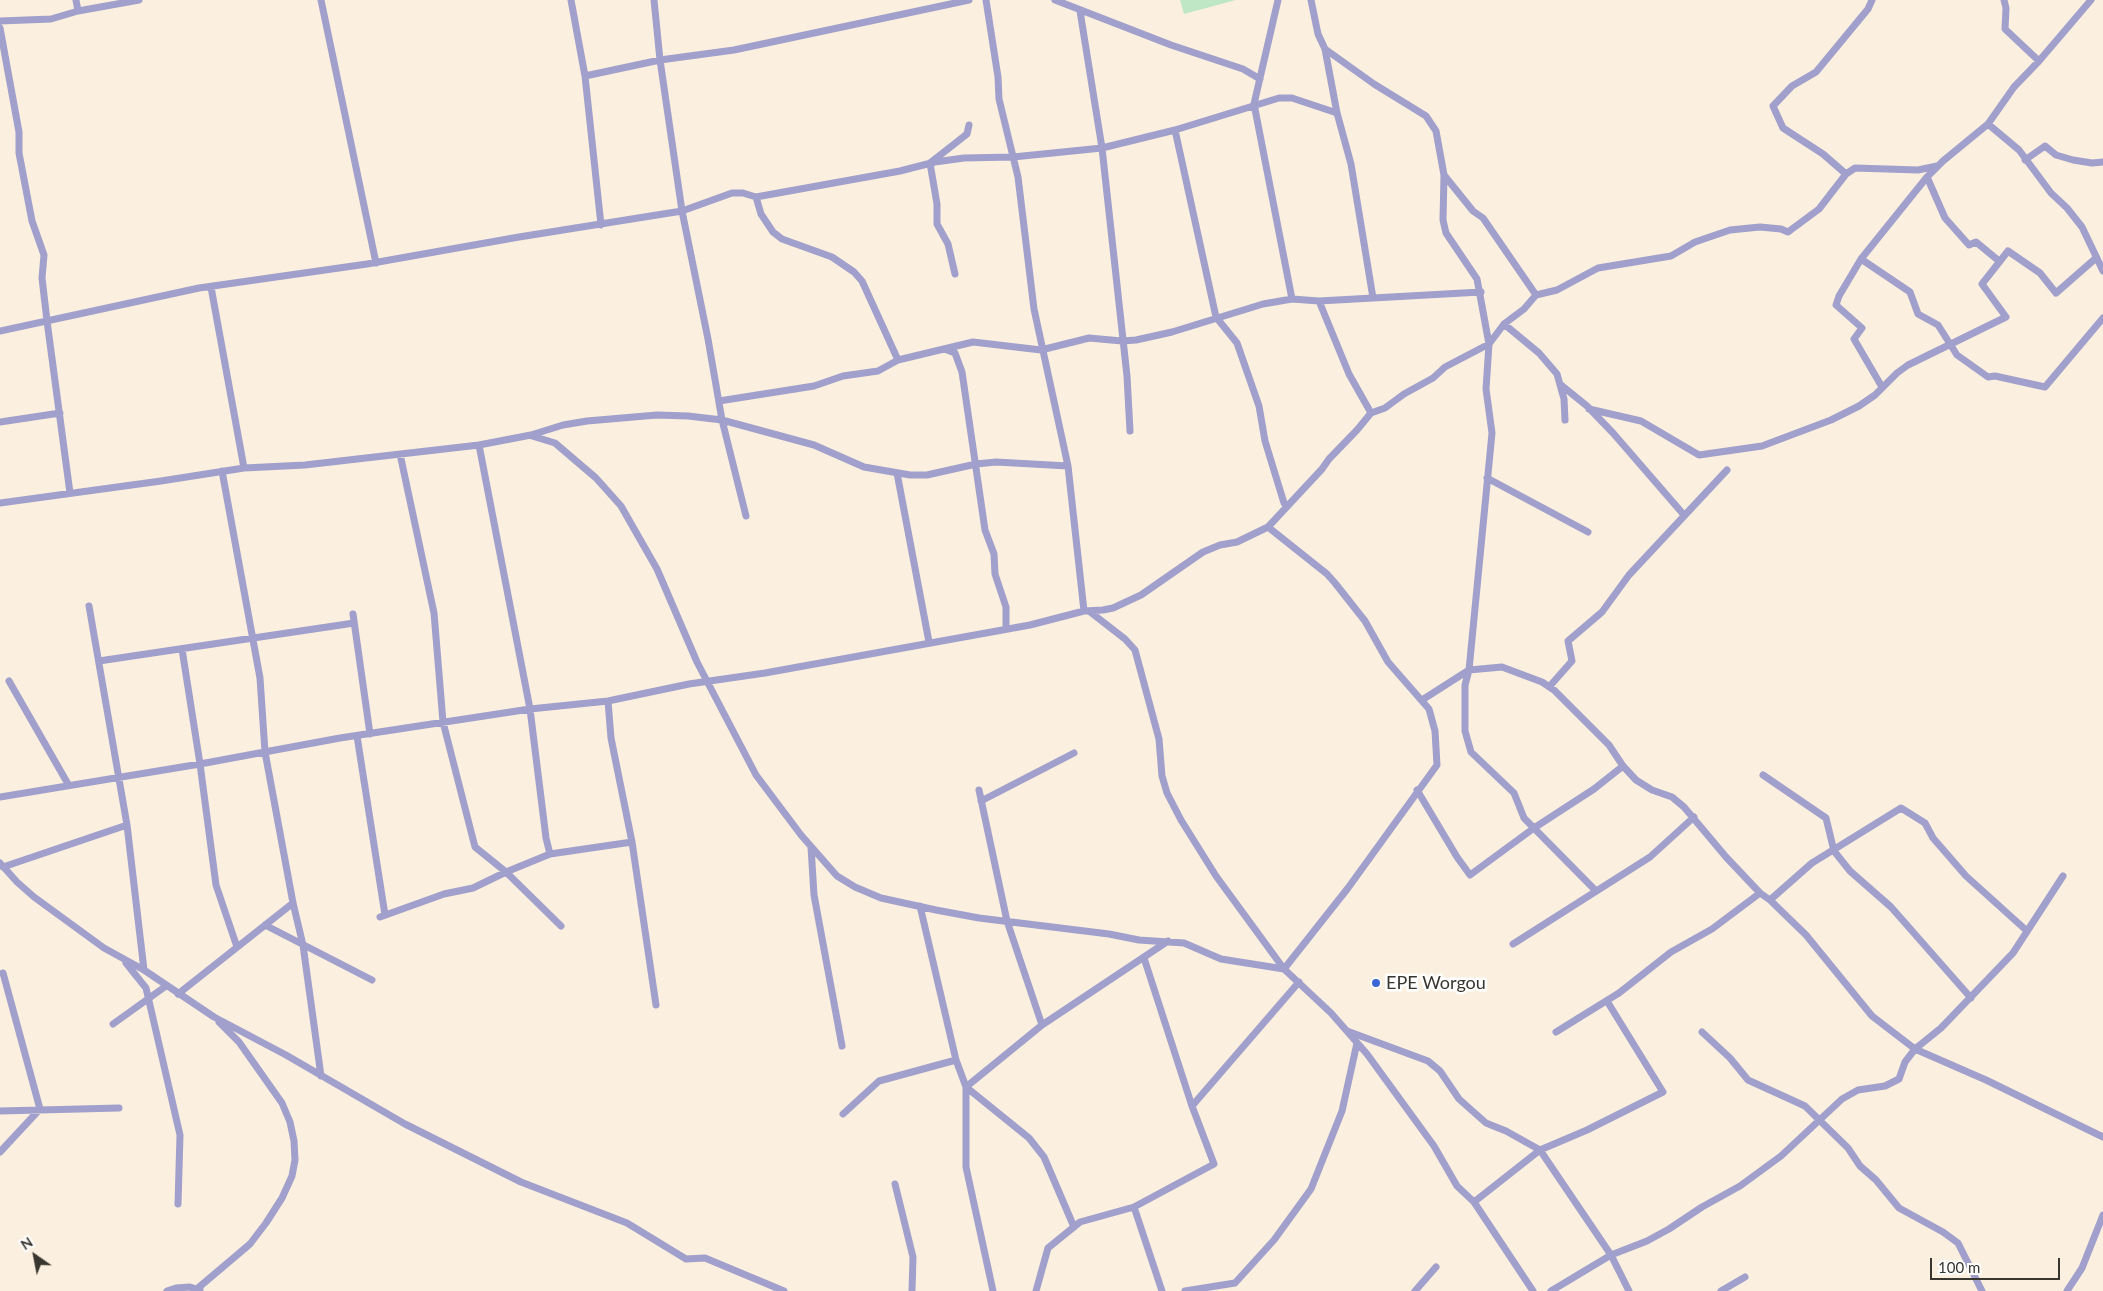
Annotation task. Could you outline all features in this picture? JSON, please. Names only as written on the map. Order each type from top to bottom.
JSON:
[{"type":"street","points":[[76,0],[78,11]]},
{"type":"street","points":[[0,21],[51,18],[139,0]]},
{"type":"street","points":[[320,0],[376,263]]},
{"type":"street","points":[[571,0],[585,76],[601,225]]},
{"type":"street","points":[[654,0],[660,60],[682,211],[722,420],[746,516]]},
{"type":"street","points":[[585,76],[660,60],[734,50],[969,0]]},
{"type":"street","points":[[986,0],[998,77],[999,99],[1018,177],[1029,278],[1041,350],[1068,466],[1086,611],[1126,639],[1135,650],[1159,739],[1162,776],[1172,804],[1216,876],[1258,930],[1284,969],[1299,982],[1357,1043],[1434,1146],[1456,1186],[1474,1202],[1533,1291]]},
{"type":"street","points":[[1055,0],[1195,54],[1243,69],[1260,79]]},
{"type":"street","points":[[1278,0],[1254,104],[1292,299]]},
{"type":"street","points":[[1311,0],[1318,34],[1325,49],[1337,113],[1351,164],[1373,298]]},
{"type":"street","points":[[1846,174],[1823,154],[1783,128],[1773,106],[1792,86],[1816,72],[1868,9],[1872,0]]},
{"type":"street","points":[[2004,0],[2006,8],[2005,28],[2039,62]]},
{"type":"street","points":[[1882,386],[1854,339],[1862,328],[1836,305],[1844,288],[1861,259],[1927,177],[1937,166],[1988,124],[2014,87],[2039,62],[2090,0]]},
{"type":"street","points":[[1080,11],[1102,148],[1127,376],[1130,431]]},
{"type":"street","points":[[0,28],[19,132],[18,153],[32,221],[44,255],[42,278],[70,494]]},
{"type":"street","points":[[1325,49],[1374,84],[1426,116],[1436,131],[1444,175],[1443,220],[1446,233],[1477,279],[1481,292],[1489,344],[1486,395],[1492,433],[1469,670],[1465,685],[1465,731],[1471,752],[1514,793],[1524,818],[1596,891]]},
{"type":"street","points":[[0,331],[199,288],[376,263],[519,237],[682,211],[732,193],[743,193],[756,197],[964,158],[1013,157],[1102,148],[1175,130],[1254,104],[1279,98],[1292,98],[1337,113]]},
{"type":"street","points":[[1988,124],[2019,150],[2025,160],[2033,166],[2050,193],[2082,227],[2103,271]]},
{"type":"street","points":[[930,163],[967,134],[969,125]]},
{"type":"street","points":[[1175,130],[1216,317],[1237,343],[1259,406],[1265,441],[1284,503],[1287,506]]},
{"type":"street","points":[[2025,160],[2045,146],[2056,155],[2065,158],[2092,163],[2103,162]]},
{"type":"street","points":[[930,163],[937,204],[937,224],[948,244],[956,274]]},
{"type":"street","points":[[0,797],[443,722],[530,709],[608,701],[709,681],[765,673],[1006,629],[1086,611],[1103,610],[1127,603],[1162,582],[1203,552],[1220,545],[1237,542],[1268,527],[1371,413],[1385,408],[1404,394],[1433,378],[1445,367],[1489,344],[1504,324],[1524,309],[1536,295],[1557,290],[1598,268],[1671,256],[1695,242],[1730,230],[1760,227],[1781,229],[1788,232],[1819,209],[1846,174],[1855,168],[1918,170],[1937,166]]},
{"type":"street","points":[[1444,175],[1473,211],[1483,218],[1536,295]]},
{"type":"street","points":[[1927,177],[1946,218],[1969,245],[1976,242],[1999,261]]},
{"type":"street","points":[[756,197],[766,222],[777,236],[796,245],[832,257],[854,272],[862,281],[898,360]]},
{"type":"street","points":[[1589,409],[1641,421],[1699,455],[1762,446],[1831,420],[1859,406],[1875,395],[1882,386],[1908,365],[2006,317],[1982,284],[2008,251],[2040,273],[2056,293],[2096,258]]},
{"type":"street","points":[[1861,259],[1910,292],[1918,314],[1938,325],[1957,355],[1988,377],[1995,376],[2045,387],[2103,318]]},
{"type":"street","points":[[211,287],[244,468]]},
{"type":"street","points":[[719,401],[814,386],[843,376],[878,371],[898,360],[947,350],[973,342],[1041,350],[1089,338],[1122,341],[1172,332],[1263,304],[1292,299],[1320,301],[1481,292]]},
{"type":"street","points":[[1320,301],[1349,374],[1371,413]]},
{"type":"street","points":[[1504,324],[1539,353],[1557,374],[1561,384],[1566,411],[1565,420]]},
{"type":"street","points":[[947,350],[956,353],[962,372],[985,530],[994,554],[995,574],[1006,606],[1006,629]]},
{"type":"street","points":[[1561,384],[1589,409],[1684,515]]},
{"type":"street","points":[[0,422],[60,412]]},
{"type":"street","points":[[0,503],[161,482],[244,468],[305,465],[480,445],[531,436],[564,425],[657,415],[722,420],[814,445],[864,467],[897,473],[927,475],[976,464],[996,462],[1068,466]]},
{"type":"street","points":[[531,436],[555,443],[596,478],[621,506],[657,569],[697,662],[709,681],[738,743],[756,775],[811,847],[837,876],[855,888],[881,898],[964,916],[1109,934],[1139,940],[1184,943],[1221,959],[1284,969]]},
{"type":"street","points":[[480,445],[530,709],[546,838],[550,854]]},
{"type":"street","points":[[400,454],[434,613],[443,722],[474,847],[506,872],[560,926]]},
{"type":"street","points":[[1549,687],[1572,661],[1568,641],[1602,612],[1629,575],[1727,470]]},
{"type":"street","points":[[222,471],[260,678],[265,752],[293,903],[303,945],[321,1076]]},
{"type":"street","points":[[897,473],[929,642]]},
{"type":"street","points":[[1487,478],[1588,532]]},
{"type":"street","points":[[1268,527],[1327,574],[1365,621],[1388,662],[1429,709],[1435,730],[1436,765],[1348,888],[1284,969]]},
{"type":"street","points":[[89,606],[128,825],[144,970]]},
{"type":"street","points":[[353,614],[370,734]]},
{"type":"street","points":[[99,661],[253,640],[354,623]]},
{"type":"street","points":[[182,649],[216,885],[237,947]]},
{"type":"street","points":[[1422,700],[1469,670],[1502,667],[1542,682],[1609,745],[1622,766],[1636,780],[1652,790],[1672,797],[1694,817],[1726,857],[1760,893],[1770,900],[1806,935],[1872,1016],[1915,1048],[2103,1137]]},
{"type":"street","points":[[9,681],[68,784]]},
{"type":"street","points":[[608,701],[611,738],[632,842],[656,1005]]},
{"type":"street","points":[[357,736],[383,916],[444,894],[473,888],[550,854],[632,842]]},
{"type":"street","points":[[981,801],[1074,753]]},
{"type":"street","points":[[1417,790],[1457,857],[1470,875],[1534,828],[1594,789],[1622,766]]},
{"type":"street","points":[[1763,775],[1826,818],[1834,851],[1850,871],[1891,907],[1971,998]]},
{"type":"street","points":[[979,790],[1007,921],[1042,1025]]},
{"type":"street","points":[[1770,900],[1812,863],[1901,808],[1925,823],[1933,838],[1966,876],[2027,931]]},
{"type":"street","points":[[1513,944],[1650,856],[1694,817]]},
{"type":"street","points":[[128,825],[2,865],[17,882],[78,930],[144,970],[214,1017],[405,1124],[521,1182],[627,1223],[686,1259],[705,1258],[784,1291]]},
{"type":"street","points":[[811,847],[814,895],[842,1046]]},
{"type":"street","points":[[1551,1291],[1612,1255],[1647,1241],[1669,1229],[1702,1207],[1740,1186],[1782,1156],[1842,1098],[1858,1090],[1885,1086],[1899,1078],[1905,1062],[1915,1048],[1941,1028],[2013,952],[2063,876]]},
{"type":"street","points":[[1556,1032],[1606,1001],[1647,972],[1671,952],[1712,929],[1760,893]]},
{"type":"street","points":[[178,994],[293,903]]},
{"type":"street","points":[[920,906],[956,1060],[966,1087],[966,1168],[993,1291]]},
{"type":"street","points":[[265,925],[372,980]]},
{"type":"street","points":[[966,1087],[1042,1025],[1169,941]]},
{"type":"street","points":[[1036,1291],[1048,1248],[1080,1222],[1134,1207],[1214,1164],[1192,1106],[1144,958]]},
{"type":"street","points":[[125,960],[146,988],[180,1135],[178,1204]]},
{"type":"street","points":[[3,974],[40,1109]]},
{"type":"street","points":[[1192,1106],[1299,982]]},
{"type":"street","points":[[114,1024],[166,986]]},
{"type":"street","points":[[1474,1202],[1540,1150],[1587,1130],[1663,1092],[1606,1001]]},
{"type":"street","points":[[167,1291],[176,1288],[199,1290],[250,1244],[282,1198],[292,1176],[295,1160],[290,1122],[282,1103],[240,1042],[214,1017]]},
{"type":"street","points":[[1346,1030],[1428,1061],[1440,1071],[1459,1099],[1486,1123],[1506,1130],[1540,1150],[1612,1255],[1629,1291]]},
{"type":"street","points":[[1702,1032],[1730,1058],[1748,1080],[1805,1106],[1848,1148],[1860,1166],[1876,1180],[1899,1208],[1943,1232],[1958,1243],[1982,1291]]},
{"type":"street","points":[[1185,1291],[1235,1283],[1274,1240],[1311,1189],[1342,1111],[1357,1043]]},
{"type":"street","points":[[843,1114],[879,1081],[956,1060]]},
{"type":"street","points":[[966,1087],[1029,1138],[1044,1157],[1074,1227]]},
{"type":"street","points":[[0,1111],[119,1108]]},
{"type":"street","points":[[0,1152],[40,1109]]},
{"type":"street","points":[[896,1184],[914,1257],[912,1291]]},
{"type":"street","points":[[1134,1207],[1162,1291]]},
{"type":"street","points":[[2067,1291],[2082,1268],[2103,1215]]},
{"type":"street","points":[[1415,1291],[1436,1266]]},
{"type":"street","points":[[1722,1291],[1745,1277]]},
{"type":"green space","points":[[1180,0],[1236,0],[1184,14]]},
{"type":"place","name":"EPE Worgou","points":[[1376,983]]}]
